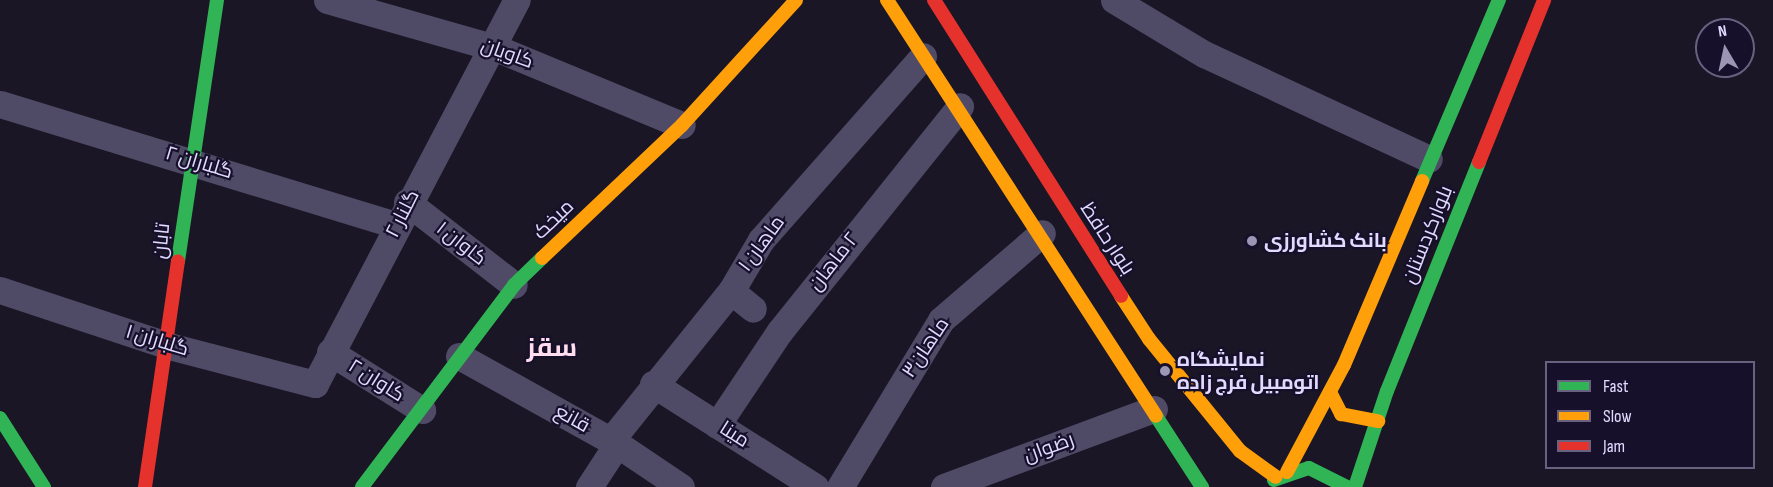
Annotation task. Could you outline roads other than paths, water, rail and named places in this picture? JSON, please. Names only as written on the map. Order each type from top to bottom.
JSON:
[{"type":"main road","name":"تابان","points":[[145,487],[169,346],[191,160],[217,0]]},
{"type":"main road","name":"میخک","points":[[362,487],[514,285],[682,125],[796,0]]},
{"type":"main road","points":[[887,0],[923,56],[960,106],[1202,487]]},
{"type":"main road","name":"بلوار حافظ","points":[[934,0],[1149,339],[1240,451],[1277,479]]},
{"type":"main road","name":"بلوارکردستان","points":[[1277,479],[1330,392],[1499,0]]},
{"type":"main road","name":"بلوارکردستان","points":[[1355,487],[1378,421],[1544,0]]},
{"type":"main road","points":[[1330,392],[1341,414],[1378,421]]},
{"type":"main road","points":[[0,418],[44,487]]},
{"type":"main road","points":[[1277,479],[1327,472],[1347,487]]},
{"type":"street","name":"کاویان","points":[[327,0],[496,48],[682,125]]},
{"type":"street","name":"گلنار ۲","points":[[315,384],[402,214],[496,48],[517,0]]},
{"type":"street","points":[[1114,0],[1204,54],[1429,159]]},
{"type":"street","name":"ماهان ۱","points":[[589,487],[614,442],[653,384],[731,291],[760,240],[923,56]]},
{"type":"street","name":"گلباران ۲","points":[[0,104],[191,160],[402,214]]},
{"type":"street","name":"٢ ماهان","points":[[717,425],[780,331],[960,106]]},
{"type":"street","name":"کاوان ۱","points":[[402,214],[514,285]]},
{"type":"street","name":"ماهان۳","points":[[840,487],[941,320],[1042,233]]},
{"type":"street","name":"گلباران ۱","points":[[0,290],[169,346],[315,384]]},
{"type":"street","points":[[731,291],[753,309]]},
{"type":"street","name":"کاوان ۲","points":[[330,352],[422,410]]},
{"type":"street","name":"قانع","points":[[459,356],[614,442],[681,487]]},
{"type":"street","name":"مینا","points":[[653,384],[815,487]]},
{"type":"street","name":"رضوان","points":[[944,487],[1154,409]]},
{"type":"place","name":"بانک کشاورزی","points":[[1252,241]]},
{"type":"place","name":"نمایشگاه اتومبیل فرج زاده","points":[[1165,371]]},
{"type":"district","name":"سقز","points":[[552,349]]}]
